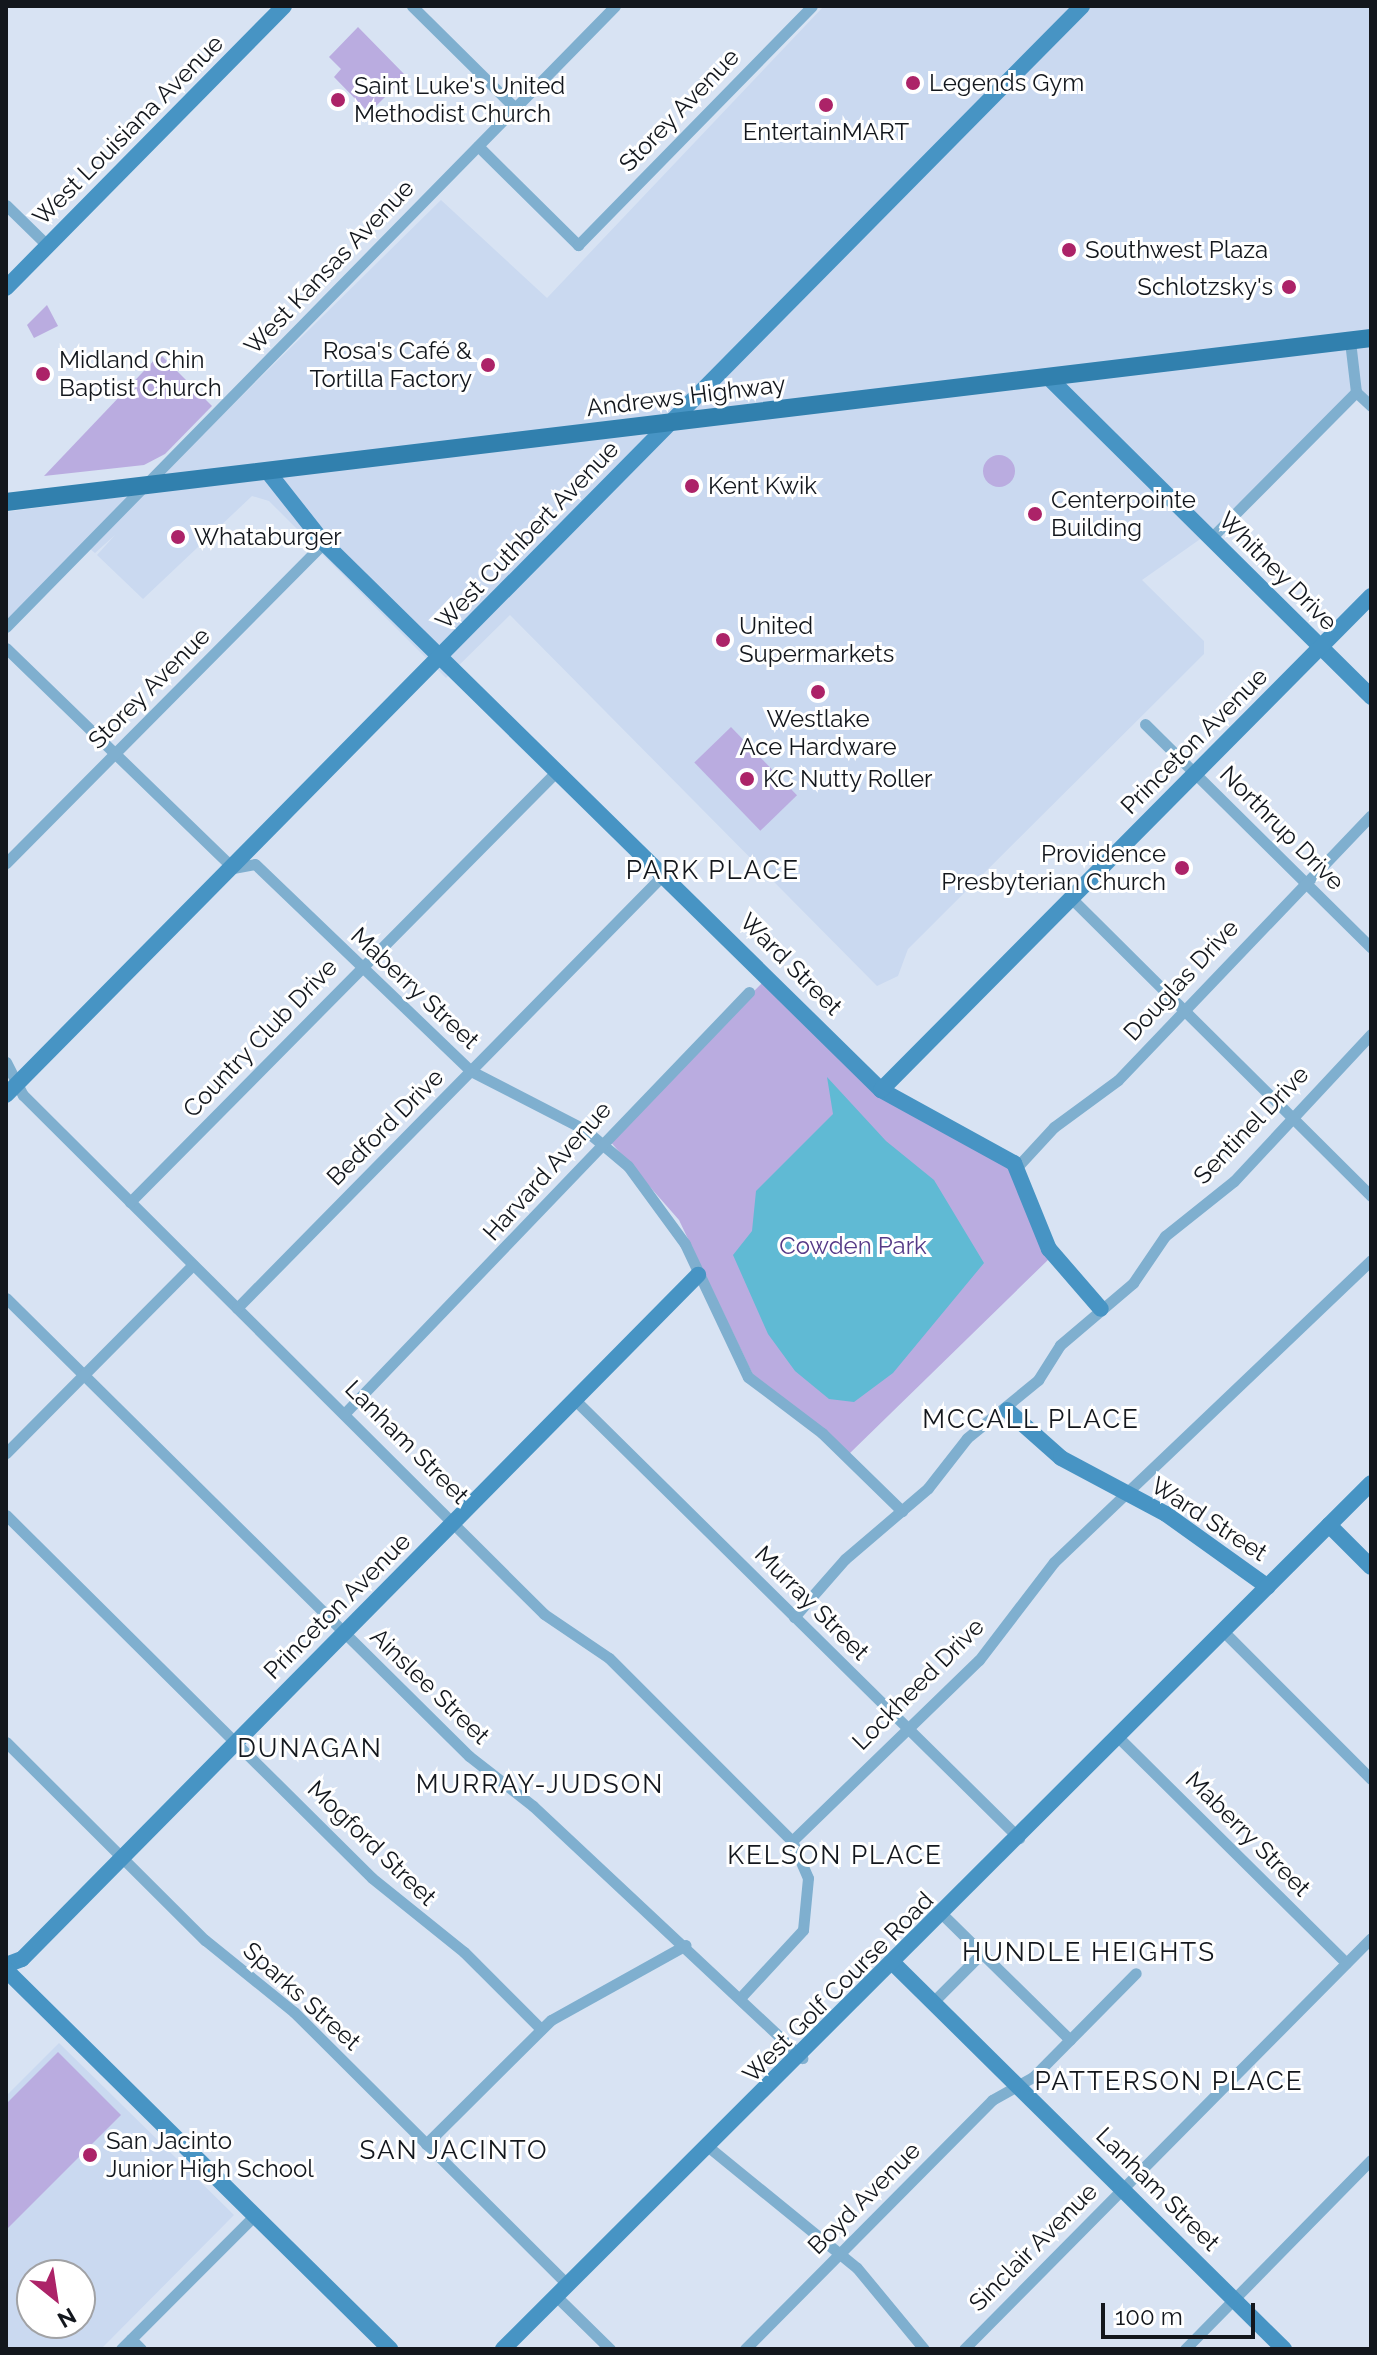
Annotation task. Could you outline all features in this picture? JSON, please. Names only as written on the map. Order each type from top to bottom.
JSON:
[{"type":"main road","name":"Andrews Highway","points":[[6,502],[1371,338]]},
{"type":"street","name":"West Louisiana Avenue","points":[[6,288],[284,6]]},
{"type":"street","points":[[412,6],[515,108]]},
{"type":"street","name":"West Kansas Avenue","points":[[6,627],[615,6]]},
{"type":"street","name":"Storey Avenue","points":[[478,146],[578,245],[812,6]]},
{"type":"street","name":"West Cuthbert Avenue","points":[[6,1095],[1082,6]]},
{"type":"street","points":[[6,205],[48,246]]},
{"type":"street","points":[[1350,341],[1356,392],[1371,406]]},
{"type":"street","name":"Whitney Drive","points":[[1048,377],[1371,697]]},
{"type":"street","points":[[1211,538],[1356,392]]},
{"type":"street","name":"Ward Street","points":[[268,472],[324,543],[440,659],[665,873],[881,1090],[1018,1166]]},
{"type":"street","name":"Storey Avenue","points":[[6,863],[324,543]]},
{"type":"street","name":"Princeton Avenue","points":[[881,1090],[1371,596]]},
{"type":"street","points":[[6,648],[233,868]]},
{"type":"street","name":"Northrup Drive","points":[[1145,724],[1371,948]]},
{"type":"street","name":"Country Club Drive","points":[[130,1202],[558,770]]},
{"type":"street","name":"Douglas Drive","points":[[1018,1166],[1054,1127],[1118,1080],[1183,1008],[1371,815]]},
{"type":"street","name":"Maberry Street","points":[[233,868],[255,864],[360,969],[471,1071],[584,1129],[660,1203],[748,1377],[822,1433],[902,1511]]},
{"type":"street","name":"Bedford Drive","points":[[237,1308],[665,873]]},
{"type":"street","points":[[1071,898],[1371,1196]]},
{"type":"street","name":"Harvard Avenue","points":[[344,1414],[603,1150],[607,1135],[749,992]]},
{"type":"street","name":"Sentinel Drive","points":[[794,1617],[845,1559],[902,1511],[967,1438],[1007,1410],[1101,1309],[1133,1283],[1165,1236],[1234,1181],[1289,1115],[1371,1034]]},
{"type":"street","name":"Lanham Street","points":[[6,1062],[19,1083],[130,1202],[544,1614],[609,1658],[792,1841]]},
{"type":"street","points":[[1018,1166],[1049,1249],[1101,1309]]},
{"type":"street","name":"Lockheed Drive","points":[[792,1841],[906,1727],[979,1660],[1054,1562],[1130,1496],[1198,1419],[1245,1387],[1285,1337],[1371,1260]]},
{"type":"street","points":[[6,1453],[193,1265]]},
{"type":"street","name":"Princeton Avenue","points":[[6,1967],[22,1959],[698,1275]]},
{"type":"street","name":"Ainslee Street","points":[[6,1298],[469,1756],[686,1945],[802,2058]]},
{"type":"street","name":"Murray Street","points":[[575,1400],[1019,1838]]},
{"type":"street","name":"Ward Street","points":[[1007,1410],[1061,1458],[1130,1496],[1268,1587]]},
{"type":"street","name":"West Golf Course Road","points":[[503,2349],[711,2149],[1371,1483]]},
{"type":"street","name":"Mogford Street","points":[[6,1515],[372,1878],[464,1952],[541,2029]]},
{"type":"street","points":[[1329,1525],[1371,1567]]},
{"type":"street","points":[[1223,1631],[1371,1779]]},
{"type":"street","name":"Maberry Street","points":[[1118,1737],[1346,1963]]},
{"type":"street","name":"Sparks Street","points":[[6,1742],[426,2144],[562,2290],[610,2349]]},
{"type":"street","points":[[741,1997],[803,1930],[808,1878],[792,1841]]},
{"type":"street","points":[[943,1915],[1070,2040]]},
{"type":"street","name":"Sinclair Avenue","points":[[964,2349],[1371,1938]]},
{"type":"street","points":[[426,2144],[541,2029],[686,1945]]},
{"type":"street","points":[[933,2002],[982,1953]]},
{"type":"street","name":"Lanham Street","points":[[894,1964],[1284,2349]]},
{"type":"street","points":[[6,1967],[390,2349]]},
{"type":"street","name":"Boyd Avenue","points":[[745,2349],[992,2100],[1019,2086],[1136,1973]]},
{"type":"street","points":[[711,2149],[838,2254],[924,2349]]},
{"type":"street","points":[[1185,2349],[1371,2160]]},
{"type":"street","points":[[121,2349],[255,2215]]},
{"type":"street","points":[[131,2339],[141,2349]]},
{"type":"shaded area","points":[[824,6],[1371,6],[1371,407],[1356,392],[1206,535],[1142,580],[1204,641],[1204,654],[908,949],[898,976],[877,986],[510,615],[446,678],[269,501],[252,496],[143,599],[97,555],[115,535],[95,553],[89,548],[6,624],[6,512],[142,494],[441,200],[547,298]]},
{"type":"shaded area","name":"San Jacinto Junior High School","points":[[59,2043],[234,2215],[101,2349],[6,2349],[6,2096]]},
{"type":"green space","points":[[358,27],[406,76],[369,113],[334,77],[341,69],[329,57]]},
{"type":"green space","points":[[47,305],[58,326],[34,338],[27,325]]},
{"type":"green space","points":[[160,354],[212,406],[165,454],[144,465],[44,476]]},
{"type":"green space","points":[[999,455],[1010,460],[1015,471],[1010,482],[999,487],[988,482],[983,471],[988,460]]},
{"type":"green space","name":"KC Nutty Roller","points":[[731,727],[797,795],[760,831],[694,762]]},
{"type":"green space","name":"Cowden Park","points":[[769,976],[870,1079],[1007,1157],[1052,1256],[849,1454],[754,1377],[679,1220],[608,1139]]},
{"type":"green space","points":[[58,2052],[121,2115],[6,2230],[6,2104]]},
{"type":"water","points":[[827,1077],[886,1141],[934,1180],[984,1263],[893,1373],[854,1402],[829,1399],[795,1371],[768,1334],[733,1255],[752,1231],[756,1191],[833,1114]]},
{"type":"place","name":"Legends Gym","points":[[913,83]]},
{"type":"place","name":"Saint Luke's United Methodist Church","points":[[338,100]]},
{"type":"place","name":"EntertainMART","points":[[826,105]]},
{"type":"place","name":"Southwest Plaza","points":[[1069,250]]},
{"type":"place","name":"Schlotzsky's","points":[[1289,287]]},
{"type":"place","name":"Rosa's Café & Tortilla Factory","points":[[488,365]]},
{"type":"place","name":"Midland Chin Baptist Church","points":[[43,374]]},
{"type":"place","name":"Kent Kwik","points":[[692,486]]},
{"type":"place","name":"Centerpointe Building","points":[[1035,514]]},
{"type":"place","name":"Whataburger","points":[[178,537]]},
{"type":"place","name":"United Supermarkets","points":[[723,640]]},
{"type":"place","name":"Westlake Ace Hardware","points":[[818,692]]},
{"type":"place","name":"KC Nutty Roller","points":[[747,779]]},
{"type":"place","name":"Providence Presbyterian Church","points":[[1182,868]]},
{"type":"place","name":"San Jacinto Junior High School","points":[[90,2155]]},
{"type":"district","name":"PARK PLACE","points":[[713,871]]},
{"type":"district","name":"MCCALL PLACE","points":[[1031,1420]]},
{"type":"district","name":"DUNAGAN","points":[[310,1749]]},
{"type":"district","name":"MURRAY-JUDSON","points":[[540,1785]]},
{"type":"district","name":"KELSON PLACE","points":[[835,1856]]},
{"type":"district","name":"HUNDLE HEIGHTS","points":[[1089,1953]]},
{"type":"district","name":"PATTERSON PLACE","points":[[1169,2082]]},
{"type":"district","name":"SAN JACINTO","points":[[454,2151]]}]
